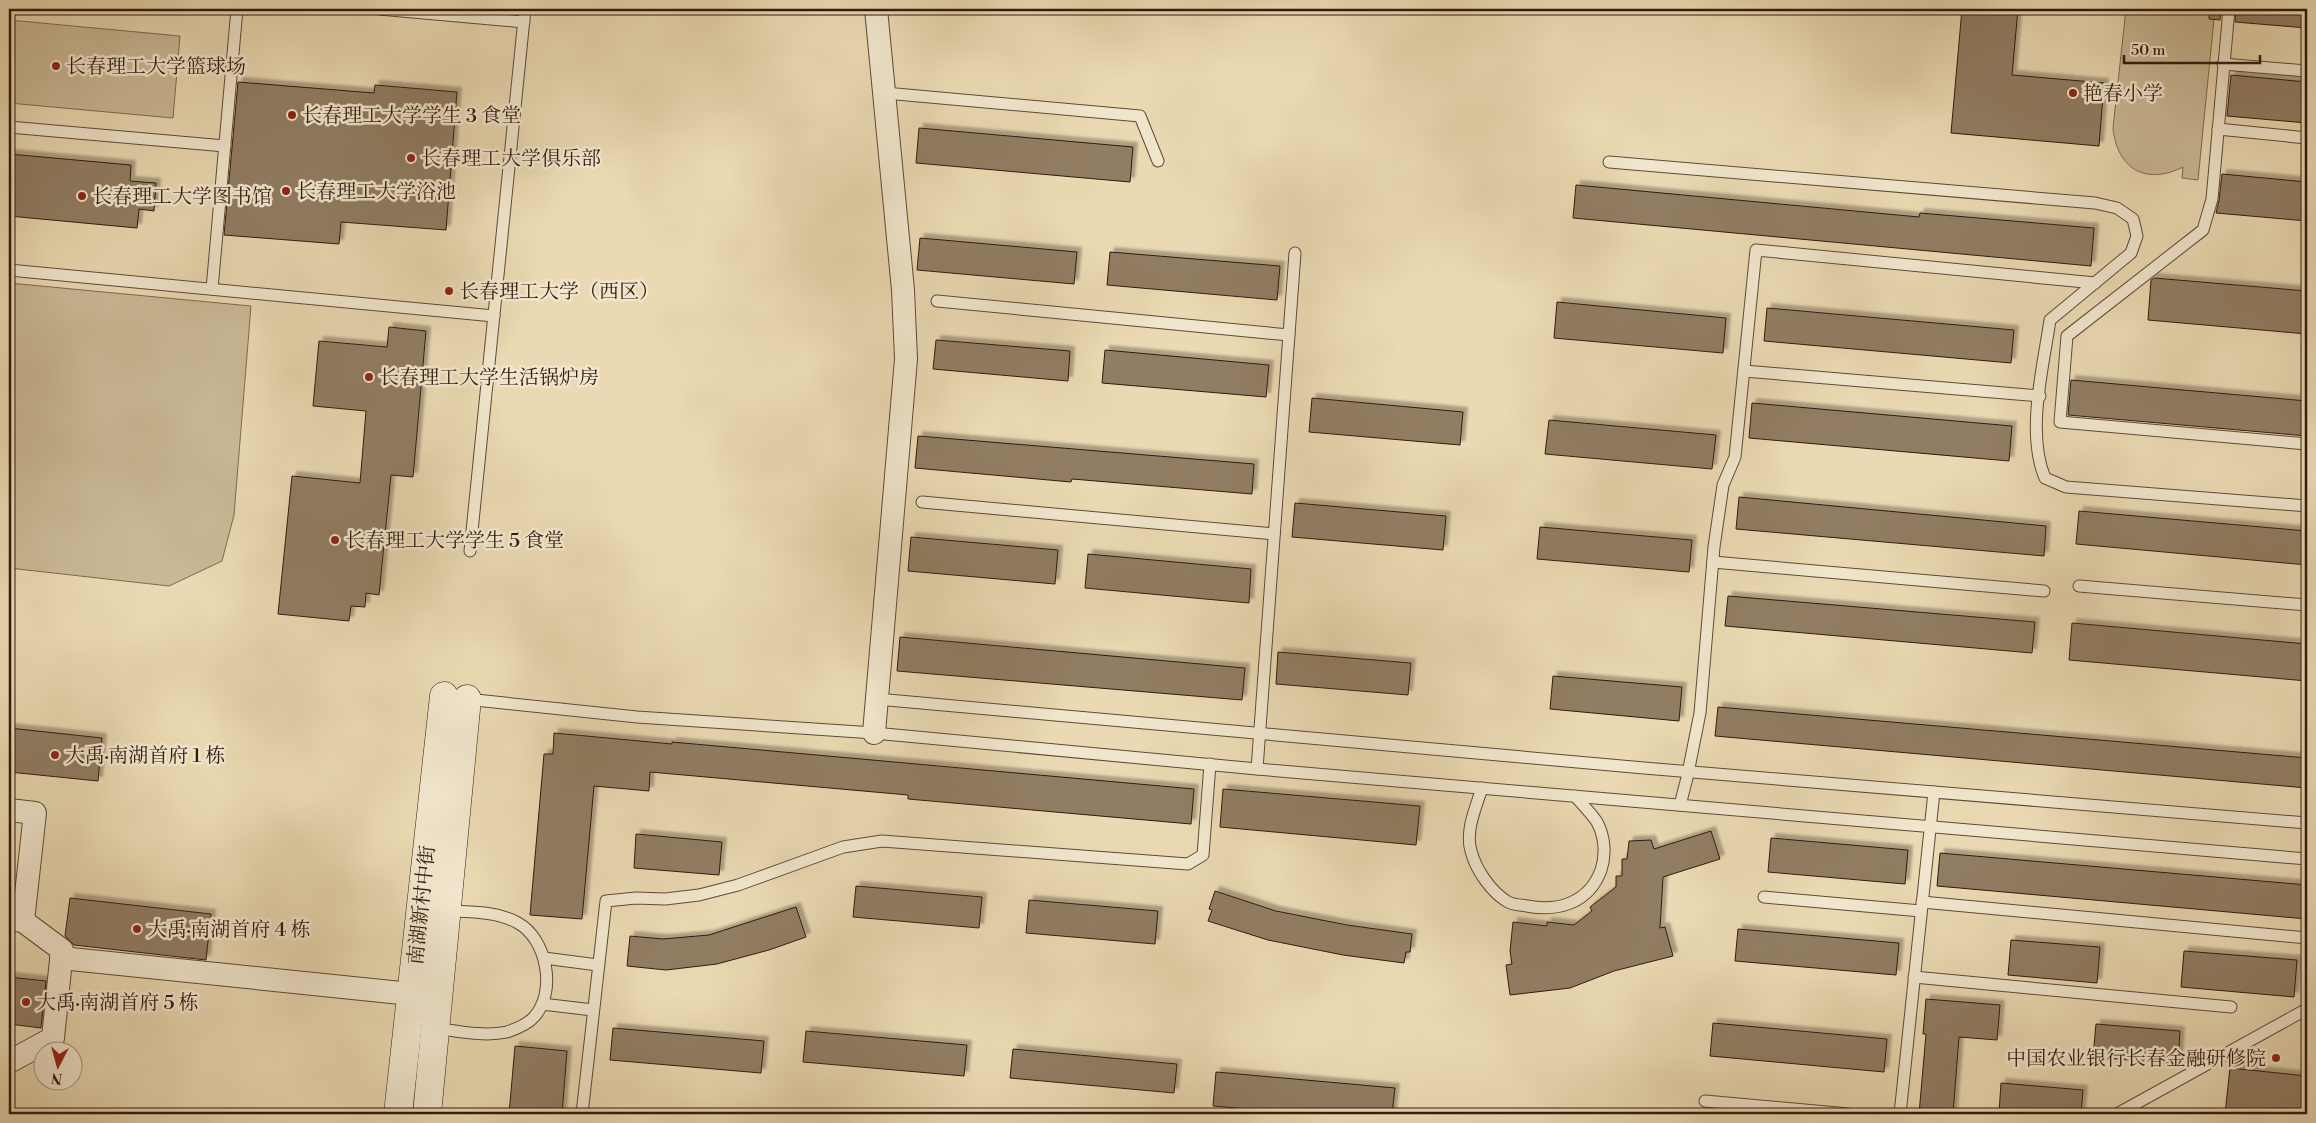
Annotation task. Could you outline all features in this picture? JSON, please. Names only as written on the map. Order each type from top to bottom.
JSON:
[{"type":"street","points":[[874,733],[906,359],[903,290],[876,9]]},
{"type":"street","name":"南湖新村中街","points":[[398,1114],[421,1027],[456,698]]},
{"type":"street","points":[[9,810],[35,813],[16,920],[62,950],[52,1038],[9,1062]]},
{"type":"street","name":"南湖新村中街","points":[[426,1114],[421,1027],[412,994],[434,910]]},
{"type":"street","points":[[61,958],[412,994]]},
{"type":"lane","points":[[212,290],[237,9]]},
{"type":"lane","points":[[379,9],[524,22]]},
{"type":"lane","points":[[470,551],[525,9]]},
{"type":"lane","points":[[2229,9],[2212,199],[2203,230],[2066,336],[2060,422],[2307,444]]},
{"type":"lane","points":[[2223,64],[2307,71]]},
{"type":"lane","points":[[885,92],[1140,116],[1158,161]]},
{"type":"lane","points":[[9,127],[224,146]]},
{"type":"lane","points":[[2218,129],[2307,138]]},
{"type":"lane","points":[[1610,162],[2095,203],[2117,208],[2133,219],[2138,236],[2132,253],[2050,320],[2037,418],[2039,463],[2046,478],[2066,487],[2307,506]]},
{"type":"lane","points":[[1680,805],[1689,771],[1700,713],[1713,562],[1723,485],[1735,457],[1756,250],[2095,283]]},
{"type":"lane","points":[[1257,769],[1295,253]]},
{"type":"lane","points":[[9,270],[494,316]]},
{"type":"lane","points":[[937,301],[1289,335]]},
{"type":"lane","points":[[1744,371],[2040,396]]},
{"type":"lane","points":[[922,502],[1274,534]]},
{"type":"lane","points":[[1713,562],[2044,591]]},
{"type":"lane","points":[[2079,586],[2307,605]]},
{"type":"lane","points":[[456,698],[637,717],[874,733],[1257,769],[2307,859]]},
{"type":"lane","points":[[877,700],[2307,823]]},
{"type":"lane","points":[[582,1114],[606,901],[636,898],[665,899],[699,895],[738,885],[843,847],[882,841],[1188,864],[1203,855],[1210,764]]},
{"type":"lane","points":[[1482,788],[1471,819],[1471,850],[1486,882],[1509,903],[1544,909],[1563,907],[1581,897],[1598,879],[1604,861],[1604,842],[1597,822],[1575,796]]},
{"type":"lane","points":[[1900,1114],[1934,792]]},
{"type":"lane","points":[[1764,897],[1921,907],[2307,938]]},
{"type":"lane","points":[[421,1027],[482,1033],[506,1032],[524,1025],[534,1017],[542,1004],[546,984],[546,965],[538,942],[518,923],[490,914],[434,910]]},
{"type":"lane","points":[[544,958],[598,965]]},
{"type":"lane","points":[[1914,977],[2231,1006]]},
{"type":"lane","points":[[542,1004],[593,1010]]},
{"type":"lane","points":[[2117,1114],[2307,1009]]},
{"type":"lane","points":[[1705,1101],[1848,1114]]},
{"type":"shaded area","points":[[2126,9],[2215,9],[2198,180],[2182,178],[2183,167],[2157,175],[2145,174],[2135,170],[2120,154],[2113,128]]},
{"type":"shaded area","points":[[9,20],[180,36],[173,118],[9,103]]},
{"type":"shaded area","points":[[9,283],[251,306],[234,515],[222,561],[169,586],[9,568]]},
{"type":"building","points":[[1962,9],[2018,9],[2012,75],[2104,83],[2099,146],[1951,133]]},
{"type":"building","points":[[2209,9],[2221,9],[2220,20],[2209,19]]},
{"type":"building","points":[[2236,9],[2307,9],[2307,28],[2235,22]]},
{"type":"building","points":[[2231,75],[2307,82],[2307,123],[2227,116]]},
{"type":"building","points":[[238,82],[374,93],[375,85],[457,92],[446,230],[341,222],[339,244],[224,235]]},
{"type":"building","points":[[919,128],[1133,147],[1130,182],[916,163]]},
{"type":"building","name":"长春理工大学图书馆","points":[[9,154],[131,165],[130,181],[156,183],[154,211],[139,209],[137,228],[9,216]]},
{"type":"building","points":[[2222,174],[2307,182],[2307,221],[2216,213]]},
{"type":"building","points":[[1576,185],[1919,217],[1920,213],[2094,228],[2091,266],[1573,218]]},
{"type":"building","points":[[920,238],[1077,252],[1074,284],[917,270]]},
{"type":"building","points":[[1110,252],[1280,266],[1277,300],[1107,285]]},
{"type":"building","points":[[2154,278],[2307,291],[2307,334],[2148,320],[2151,280]]},
{"type":"building","points":[[1557,302],[1726,318],[1723,353],[1554,338]]},
{"type":"building","points":[[1767,308],[2014,330],[2011,363],[1764,341]]},
{"type":"building","points":[[389,327],[426,331],[413,477],[391,475],[379,595],[366,593],[365,607],[351,606],[349,621],[278,614],[292,476],[360,483],[366,411],[313,406],[319,341],[387,347]]},
{"type":"building","points":[[936,340],[1070,351],[1068,381],[933,369]]},
{"type":"building","points":[[1105,350],[1269,365],[1266,397],[1102,383]]},
{"type":"building","points":[[2071,380],[2307,401],[2307,436],[2068,415]]},
{"type":"building","points":[[1312,398],[1463,412],[1460,445],[1309,432]]},
{"type":"building","points":[[1752,403],[2012,426],[2009,461],[1749,438]]},
{"type":"building","points":[[1549,420],[1716,435],[1712,469],[1545,454]]},
{"type":"building","points":[[918,436],[1254,464],[1252,494],[1072,479],[1071,482],[915,468]]},
{"type":"building","points":[[1739,497],[2046,526],[2044,556],[1736,529]]},
{"type":"building","points":[[1295,503],[1446,516],[1443,550],[1292,537]]},
{"type":"building","points":[[2079,511],[2307,531],[2307,565],[2076,544]]},
{"type":"building","points":[[1540,527],[1692,540],[1689,572],[1537,559]]},
{"type":"building","points":[[911,537],[1058,550],[1055,584],[908,571]]},
{"type":"building","points":[[1088,554],[1251,569],[1249,603],[1085,588]]},
{"type":"building","points":[[1728,596],[2035,622],[2032,653],[1725,626]]},
{"type":"building","points":[[2072,623],[2307,644],[2307,681],[2069,660]]},
{"type":"building","points":[[900,637],[1245,668],[1242,700],[897,671]]},
{"type":"building","points":[[1278,652],[1411,663],[1408,695],[1276,684]]},
{"type":"building","points":[[1553,676],[1682,687],[1679,721],[1550,709]]},
{"type":"building","points":[[1718,707],[2307,758],[2307,788],[1715,736]]},
{"type":"building","name":"大禹·南湖首府 1 栋","points":[[9,728],[102,738],[98,781],[9,772]]},
{"type":"building","points":[[554,733],[1194,789],[1191,824],[908,799],[908,795],[650,772],[649,791],[594,786],[582,919],[530,915],[544,754],[553,754]]},
{"type":"building","points":[[1223,789],[1420,806],[1416,845],[1220,827]]},
{"type":"building","points":[[1711,831],[1720,859],[1663,877],[1660,928],[1665,927],[1673,956],[1614,971],[1570,988],[1510,995],[1506,965],[1512,964],[1510,951],[1513,922],[1547,926],[1547,922],[1574,925],[1592,911],[1590,907],[1616,887],[1616,876],[1622,876],[1622,859],[1627,859],[1629,841],[1651,840],[1654,849]]},
{"type":"building","points":[[636,834],[722,842],[719,875],[634,868]]},
{"type":"building","points":[[1771,838],[1908,850],[1905,884],[1768,872]]},
{"type":"building","points":[[1940,853],[2307,885],[2307,919],[1937,886]]},
{"type":"building","points":[[856,886],[982,897],[979,928],[853,917]]},
{"type":"building","points":[[1215,891],[1276,911],[1347,925],[1412,934],[1410,952],[1406,952],[1404,963],[1343,955],[1268,940],[1208,921],[1212,910],[1209,909]]},
{"type":"building","name":"大禹·南湖首府 4 栋","points":[[70,898],[211,914],[206,960],[74,945],[65,936]]},
{"type":"building","points":[[1029,900],[1158,911],[1155,944],[1026,933]]},
{"type":"building","points":[[796,907],[806,937],[769,950],[717,964],[666,970],[627,966],[630,936],[663,939],[709,935]]},
{"type":"building","points":[[1738,929],[1899,943],[1896,975],[1735,961]]},
{"type":"building","points":[[2011,940],[2100,947],[2097,983],[2008,975]]},
{"type":"building","points":[[2184,951],[2297,960],[2294,997],[2181,987]]},
{"type":"building","name":"大禹·南湖首府 5 栋","points":[[9,977],[46,981],[41,1028],[9,1024]]},
{"type":"building","points":[[1926,999],[2000,1005],[1997,1040],[1959,1037],[1953,1114],[1919,1114],[1926,1034],[1923,1034]]},
{"type":"building","points":[[1713,1023],[1887,1039],[1884,1072],[1710,1056]]},
{"type":"building","points":[[2096,1024],[2180,1031],[2178,1064],[2093,1057]]},
{"type":"building","points":[[613,1028],[764,1041],[761,1073],[610,1060]]},
{"type":"building","points":[[806,1031],[967,1045],[964,1076],[803,1062]]},
{"type":"building","points":[[515,1046],[567,1051],[562,1114],[509,1114]]},
{"type":"building","points":[[1013,1049],[1177,1064],[1174,1093],[1010,1078]]},
{"type":"building","points":[[2230,1068],[2307,1076],[2307,1114],[2225,1114]]},
{"type":"building","points":[[1216,1072],[1395,1088],[1392,1114],[1305,1114],[1213,1106]]},
{"type":"building","points":[[2001,1083],[2083,1090],[2081,1114],[1999,1113]]},
{"type":"place","name":"长春理工大学篮球场","points":[[56,66]]},
{"type":"place","name":"艳春小学","points":[[2073,93]]},
{"type":"place","name":"长春理工大学学生 3 食堂","points":[[292,115]]},
{"type":"place","name":"长春理工大学俱乐部","points":[[411,158]]},
{"type":"place","name":"长春理工大学浴池","points":[[286,191]]},
{"type":"place","name":"长春理工大学图书馆","points":[[82,196]]},
{"type":"place","name":"长春理工大学（西区）","points":[[449,291]]},
{"type":"place","name":"长春理工大学生活锅炉房","points":[[369,377]]},
{"type":"place","name":"长春理工大学学生 5 食堂","points":[[335,540]]},
{"type":"place","name":"大禹·南湖首府 1 栋","points":[[55,755]]},
{"type":"place","name":"大禹·南湖首府 4 栋","points":[[137,929]]},
{"type":"place","name":"大禹·南湖首府 5 栋","points":[[26,1002]]},
{"type":"place","name":"中国农业银行长春金融研修院","points":[[2276,1058]]}]
